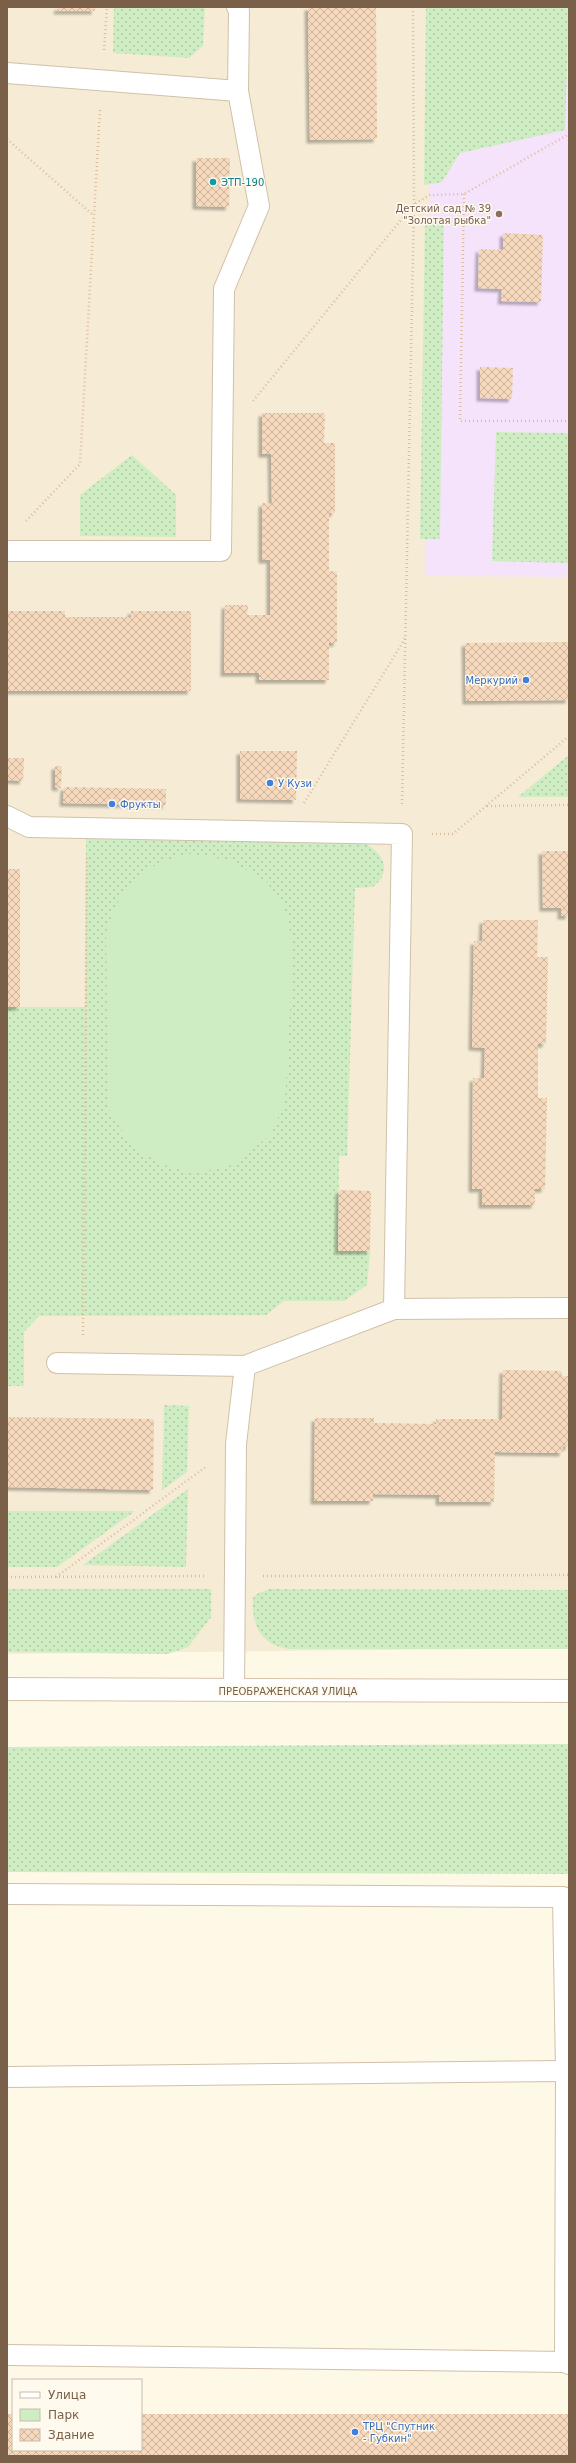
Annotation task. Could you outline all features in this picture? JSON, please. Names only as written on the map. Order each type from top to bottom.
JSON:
[{"type":"main road","name":"ПРЕОБРАЖЕНСКАЯ УЛИЦА","points":[[7,1689],[569,1691]]},
{"type":"lane","points":[[7,550],[221,551],[224,289],[259,206],[238,91],[239,11],[237,7]]},
{"type":"lane","points":[[7,73],[238,91]]},
{"type":"lane","points":[[7,816],[29,827],[402,834],[394,1309]]},
{"type":"lane","points":[[57,1363],[245,1366],[394,1309],[569,1308]]},
{"type":"lane","points":[[234,1691],[236,1444],[245,1366]]},
{"type":"lane","points":[[7,1894],[563,1897],[566,2071],[567,2363],[7,2355]]},
{"type":"lane","points":[[7,2076],[566,2071]]},
{"type":"path","points":[[23,525],[80,464],[107,7]]},
{"type":"path","points":[[402,834],[414,204],[413,7]]},
{"type":"path","points":[[223,437],[414,204],[430,195],[464,194],[569,134]]},
{"type":"path","points":[[7,138],[94,215]]},
{"type":"path","points":[[464,194],[460,421],[569,422]]},
{"type":"path","points":[[303,804],[406,636]]},
{"type":"path","points":[[453,834],[569,736]]},
{"type":"path","points":[[487,806],[569,805]]},
{"type":"path","points":[[83,1363],[87,828]]},
{"type":"path","points":[[56,1578],[236,1444]]},
{"type":"path","points":[[7,1577],[569,1575]]},
{"type":"shaded area","points":[[7,7],[569,7],[569,1648],[7,1654]]},
{"type":"shaded area","name":"Детский сад № 39 \"Золотая рыбка\"","points":[[432,7],[569,7],[569,577],[425,576]]},
{"type":"green space","points":[[114,7],[205,7],[203,46],[189,58],[113,53]]},
{"type":"green space","points":[[426,7],[569,7],[565,130],[460,153],[442,182],[424,185]]},
{"type":"green space","points":[[425,217],[444,217],[440,539],[420,539]]},
{"type":"green space","points":[[496,432],[569,433],[569,563],[492,561]]},
{"type":"green space","points":[[132,455],[176,495],[176,537],[80,536],[80,495]]},
{"type":"green space","points":[[569,755],[569,797],[518,797]]},
{"type":"green space","points":[[86,839],[364,843],[380,855],[384,864],[384,869],[380,880],[373,887],[355,888],[347,1156],[339,1156],[338,1251],[370,1251],[367,1285],[344,1301],[284,1301],[266,1315],[39,1316],[24,1332],[24,1386],[7,1386],[7,1007],[85,1007]]},
{"type":"green space","points":[[190,854],[229,860],[266,881],[284,907],[290,931],[293,959],[285,1102],[271,1135],[232,1165],[206,1171],[186,1171],[164,1165],[143,1153],[124,1134],[108,1108],[106,933],[118,902],[134,880],[145,871],[158,864]]},
{"type":"green space","points":[[164,1405],[189,1406],[187,1472],[162,1490]]},
{"type":"green space","points":[[188,1489],[186,1567],[83,1565]]},
{"type":"green space","points":[[7,1511],[135,1511],[57,1567],[7,1567]]},
{"type":"green space","points":[[7,1589],[211,1589],[211,1617],[188,1647],[168,1654],[7,1652]]},
{"type":"green space","points":[[269,1589],[569,1590],[569,1649],[288,1649],[270,1643],[259,1632],[256,1625],[253,1598],[257,1594]]},
{"type":"green space","points":[[569,1744],[569,1874],[7,1872],[7,1747]]},
{"type":"building","points":[[58,7],[95,7],[95,11],[57,11]]},
{"type":"building","points":[[308,7],[376,7],[377,139],[310,140]]},
{"type":"building","name":"ЭТП-190","points":[[196,158],[230,158],[229,207],[196,206]]},
{"type":"building","points":[[503,233],[543,235],[541,302],[501,301],[502,289],[478,288],[479,249],[503,250]]},
{"type":"building","points":[[480,367],[513,368],[512,399],[480,398]]},
{"type":"building","points":[[262,413],[325,413],[324,443],[335,443],[335,513],[329,513],[329,571],[337,572],[337,643],[329,643],[329,680],[259,680],[259,673],[224,673],[225,605],[248,605],[247,615],[270,615],[270,560],[262,560],[262,503],[272,504],[271,454],[262,454]]},
{"type":"building","points":[[7,611],[65,611],[65,617],[131,617],[131,611],[191,611],[191,691],[7,691]]},
{"type":"building","points":[[569,642],[569,700],[466,701],[465,643]]},
{"type":"building","points":[[240,751],[297,751],[296,800],[240,799]]},
{"type":"building","points":[[7,758],[24,758],[23,781],[7,780]]},
{"type":"building","points":[[55,766],[62,766],[61,788],[55,787]]},
{"type":"building","points":[[64,787],[166,789],[166,805],[63,803]]},
{"type":"building","points":[[542,851],[569,851],[569,916],[561,916],[561,908],[543,908]]},
{"type":"building","points":[[7,869],[20,869],[20,1007],[7,1007]]},
{"type":"building","points":[[483,920],[538,920],[537,957],[548,957],[546,1044],[538,1044],[538,1098],[547,1098],[545,1189],[535,1189],[535,1205],[482,1205],[482,1189],[472,1189],[473,1078],[484,1078],[485,1048],[472,1047],[474,941],[482,941]]},
{"type":"building","points":[[339,1190],[371,1191],[370,1251],[338,1251]]},
{"type":"building","points":[[503,1370],[562,1371],[562,1376],[569,1376],[569,1447],[563,1446],[563,1453],[495,1452],[494,1502],[439,1502],[439,1495],[373,1494],[373,1501],[314,1501],[315,1418],[374,1418],[374,1423],[436,1424],[436,1419],[502,1419]]},
{"type":"building","points":[[7,1417],[154,1419],[153,1490],[7,1487]]},
{"type":"building","name":"ТРЦ \"Спутник - Губкин\"","points":[[7,2414],[12,2414],[12,2451],[142,2451],[142,2414],[569,2414],[569,2456],[7,2456]]},
{"type":"place","name":"ЭТП-190","points":[[213,182]]},
{"type":"place","name":"Детский сад № 39 \"Золотая рыбка\"","points":[[499,214]]},
{"type":"place","name":"Меркурий","points":[[526,680]]},
{"type":"place","name":"У Кузи","points":[[270,783]]},
{"type":"place","name":"Фрукты","points":[[112,804]]},
{"type":"place","name":"ТРЦ \"Спутник - Губкин\"","points":[[355,2432]]}]
